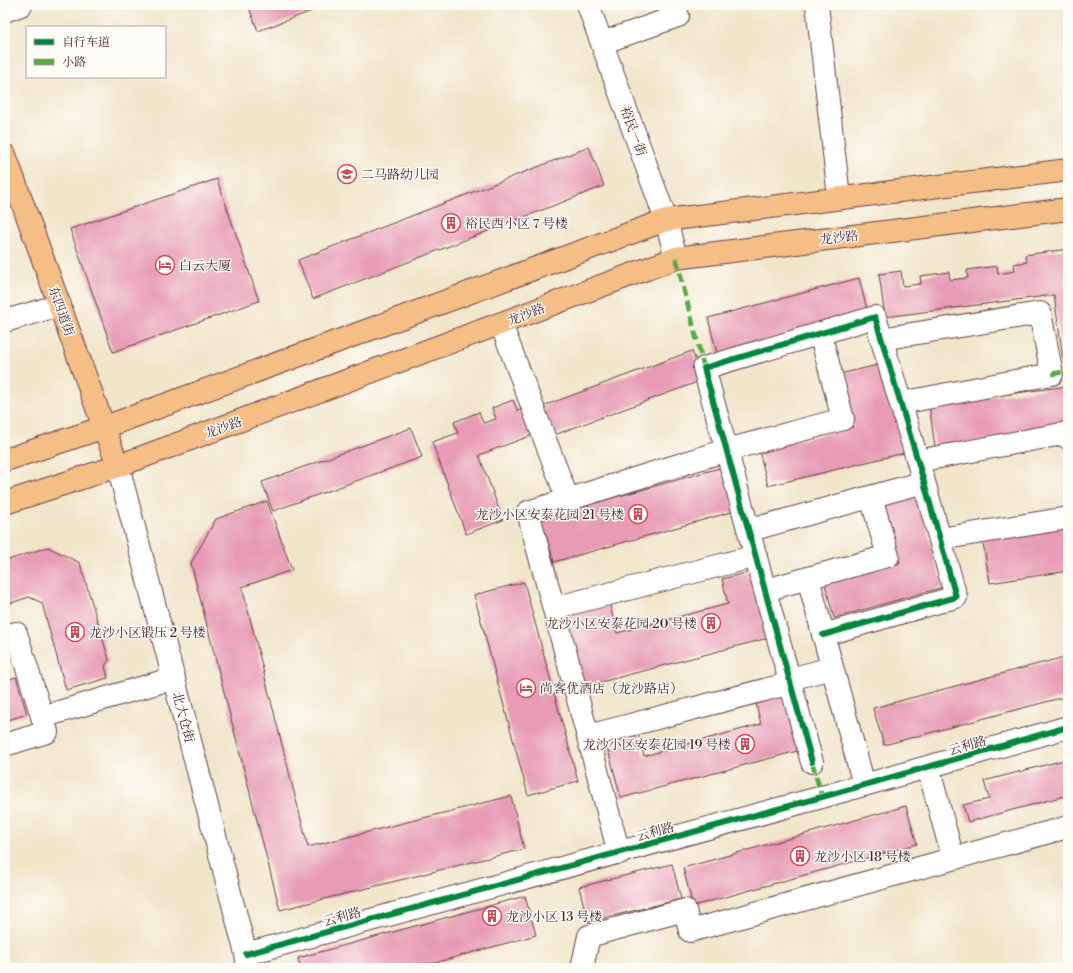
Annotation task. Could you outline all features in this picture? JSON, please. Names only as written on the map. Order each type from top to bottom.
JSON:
[{"type":"main road","name":"东四道街","points":[[5,156],[118,466]]},
{"type":"main road","points":[[5,460],[104,427],[666,220],[839,197],[1068,170]]},
{"type":"main road","name":"龙沙路","points":[[5,503],[118,466],[676,258],[1068,209]]},
{"type":"street","points":[[5,11],[21,5]]},
{"type":"street","name":"裕民一街","points":[[588,5],[666,220],[676,258]]},
{"type":"street","points":[[602,43],[678,16],[674,5]]},
{"type":"street","points":[[816,5],[839,197]]},
{"type":"street","points":[[5,321],[60,305]]},
{"type":"street","points":[[881,339],[1040,312],[1052,374],[901,403]]},
{"type":"street","points":[[812,762],[750,530],[704,368],[875,317],[918,461],[956,597],[823,635]]},
{"type":"street","points":[[501,324],[568,500]]},
{"type":"street","points":[[619,852],[528,512],[727,450],[843,418],[820,334]]},
{"type":"street","points":[[918,461],[1067,433],[1068,438]]},
{"type":"street","name":"北大仓街","points":[[118,466],[247,961]]},
{"type":"street","points":[[750,530],[924,482]]},
{"type":"street","points":[[766,590],[888,556],[871,496]]},
{"type":"street","points":[[940,539],[1068,518]]},
{"type":"street","points":[[554,608],[756,556]]},
{"type":"street","points":[[808,578],[864,785]]},
{"type":"street","points":[[5,636],[16,632],[47,732],[5,745]]},
{"type":"street","points":[[588,736],[790,681],[832,668]]},
{"type":"street","points":[[42,717],[174,678]]},
{"type":"street","name":"云利路","points":[[247,961],[619,852],[1068,727]]},
{"type":"street","points":[[928,767],[953,858]]},
{"type":"street","points":[[582,968],[589,936],[685,910],[690,931],[1068,826]]},
{"type":"building","points":[[248,5],[328,5],[258,31]]},
{"type":"building","name":"裕民西小区 7 号楼","points":[[589,147],[604,186],[313,299],[298,260]]},
{"type":"building","name":"白云大厦","points":[[217,179],[259,301],[113,352],[70,229]]},
{"type":"building","points":[[1068,249],[1068,359],[1063,359],[1054,295],[885,317],[879,274],[901,271],[903,286],[921,284],[920,276],[949,272],[950,280],[968,278],[967,270],[997,266],[998,274],[1015,271],[1014,264],[1027,262],[1025,255]]},
{"type":"building","points":[[859,278],[868,314],[717,353],[708,318]]},
{"type":"building","points":[[5,293],[13,313],[5,316]]},
{"type":"building","points":[[692,351],[703,380],[554,435],[543,406]]},
{"type":"building","points":[[882,364],[904,453],[768,486],[759,450],[853,427],[840,374]]},
{"type":"building","points":[[1068,386],[1068,428],[935,447],[929,405]]},
{"type":"building","points":[[513,400],[518,411],[528,406],[538,433],[479,455],[503,520],[466,534],[432,442],[458,433],[454,422],[479,412],[483,423],[496,419],[492,408]]},
{"type":"building","points":[[411,428],[422,457],[273,511],[262,482]]},
{"type":"building","name":"龙沙小区安泰花园 21 号楼","points":[[723,467],[735,511],[554,562],[541,518]]},
{"type":"building","points":[[917,495],[943,587],[834,618],[825,584],[900,563],[883,504]]},
{"type":"building","points":[[267,501],[292,570],[242,587],[308,847],[511,796],[524,849],[280,910],[191,563],[216,519]]},
{"type":"building","points":[[1068,523],[1068,571],[990,583],[982,537]]},
{"type":"building","name":"龙沙小区锻压 2 号楼","points":[[48,547],[80,563],[109,660],[105,666],[108,678],[66,690],[42,603],[29,597],[5,605],[5,561]]},
{"type":"building","name":"龙沙小区安泰花园 20 号楼","points":[[754,571],[772,637],[582,687],[563,614],[609,602],[617,633],[728,604],[722,579]]},
{"type":"building","name":"尚客优酒店（龙沙路店）","points":[[524,582],[578,781],[528,795],[474,595]]},
{"type":"building","points":[[1068,656],[1068,696],[884,745],[873,708]]},
{"type":"building","points":[[16,677],[27,714],[5,721],[5,681]]},
{"type":"building","name":"龙沙小区安泰花园 19 号楼","points":[[785,691],[801,750],[621,798],[605,738],[637,729],[644,756],[761,724],[755,699]]},
{"type":"building","points":[[1068,759],[1068,795],[968,822],[963,805],[989,799],[984,781]]},
{"type":"building","name":"龙沙小区 18 号楼","points":[[906,806],[917,844],[693,906],[683,868]]},
{"type":"building","points":[[672,864],[681,899],[588,922],[579,887]]},
{"type":"building","name":"龙沙小区 13 号楼","points":[[525,896],[536,935],[416,968],[301,968],[298,958]]},
{"type":"marked path","points":[[676,258],[704,368]]},
{"type":"marked path","points":[[1052,374],[1068,371]]},
{"type":"marked path","points":[[812,762],[822,797]]},
{"type":"cycle path","points":[[812,762],[704,368],[875,317],[924,482],[956,597],[823,635]]},
{"type":"cycle path","points":[[246,954],[822,797],[1068,727]]},
{"type":"place","name":"二马路幼儿园","points":[[347,174]]},
{"type":"place","name":"裕民西小区 7 号楼","points":[[451,223]]},
{"type":"place","name":"白云大厦","points":[[165,265]]},
{"type":"place","name":"龙沙小区安泰花园 21 号楼","points":[[638,514]]},
{"type":"place","name":"龙沙小区安泰花园 20 号楼","points":[[711,623]]},
{"type":"place","name":"龙沙小区锻压 2 号楼","points":[[75,632]]},
{"type":"place","name":"尚客优酒店（龙沙路店）","points":[[526,688]]},
{"type":"place","name":"龙沙小区安泰花园 19 号楼","points":[[745,744]]},
{"type":"place","name":"龙沙小区 18 号楼","points":[[800,856]]},
{"type":"place","name":"龙沙小区 13 号楼","points":[[492,916]]}]
